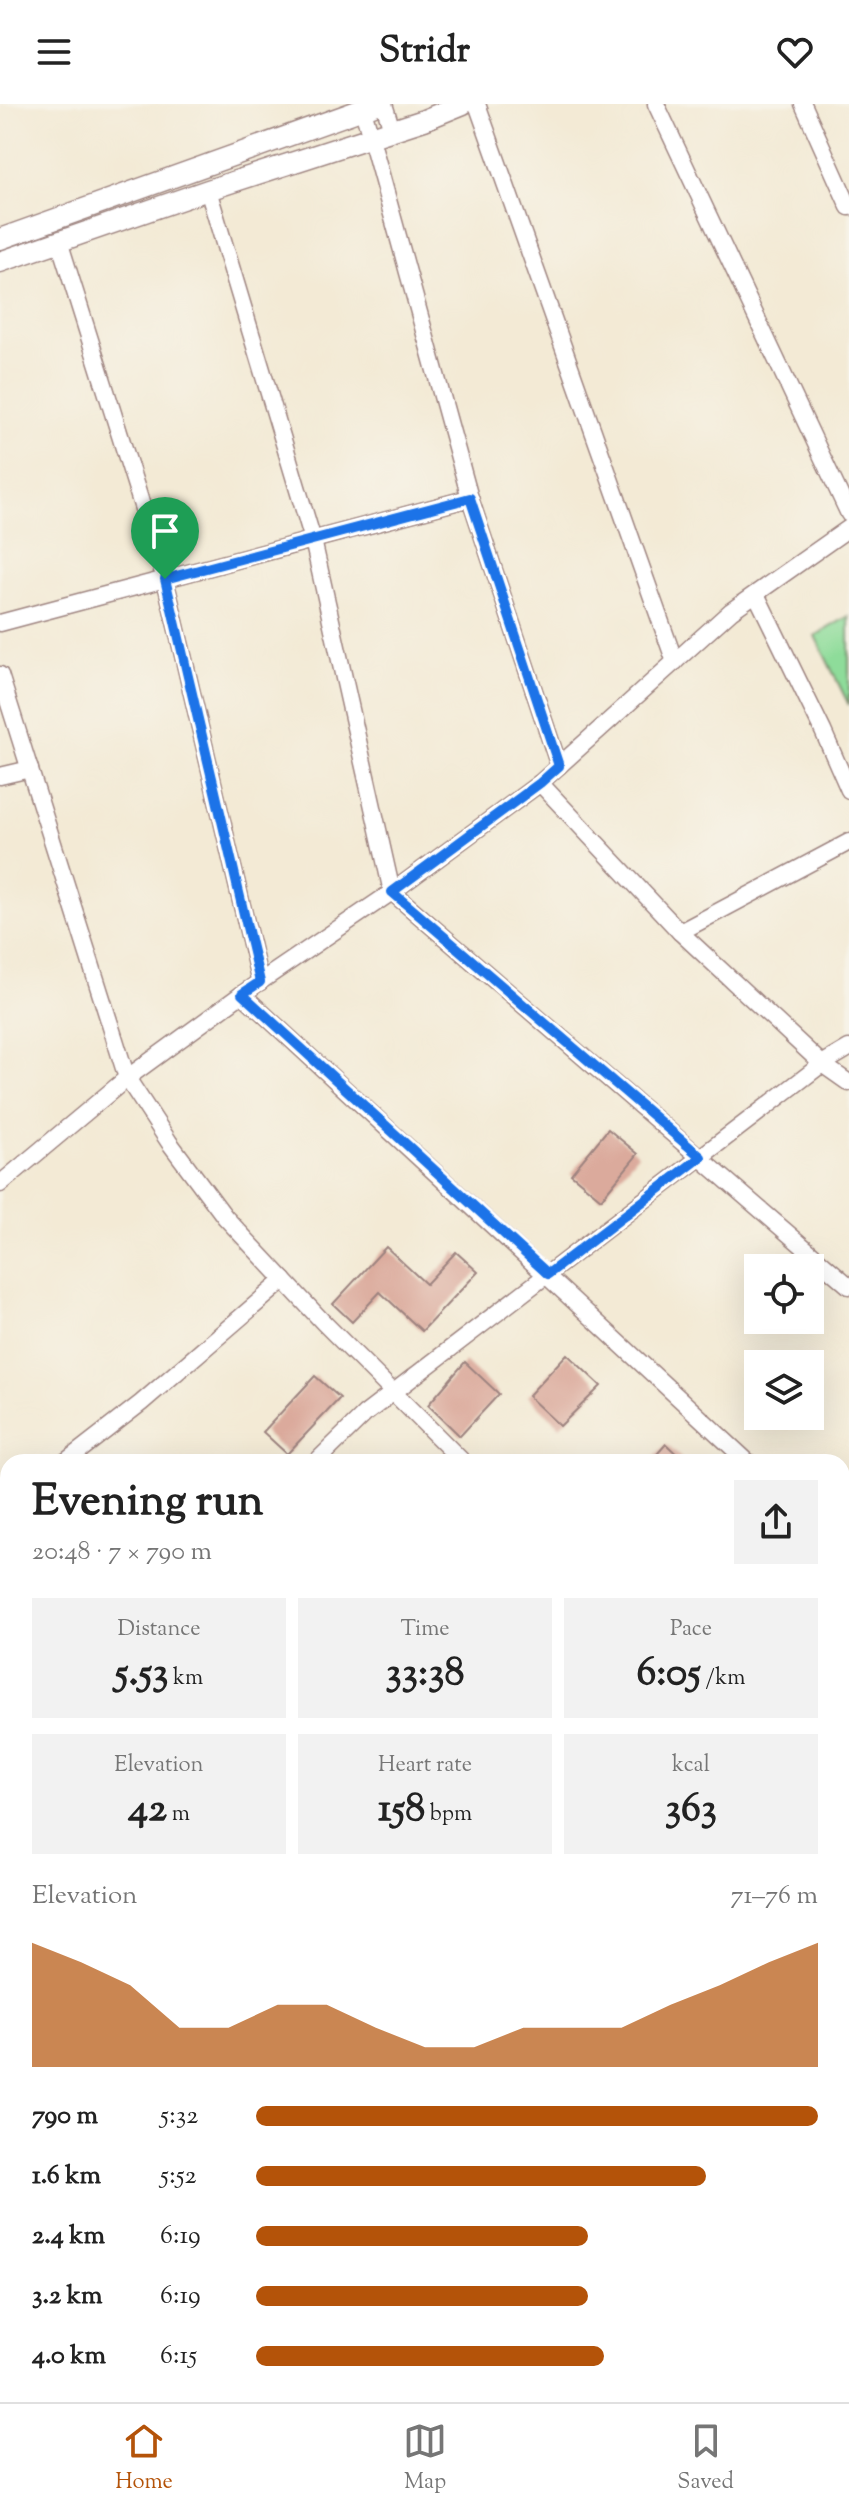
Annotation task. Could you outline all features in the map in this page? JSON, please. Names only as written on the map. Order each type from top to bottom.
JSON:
[{"type":"street","points":[[384,104],[392,130]]},
{"type":"street","points":[[0,262],[463,104]]},
{"type":"street","points":[[477,104],[675,662]]},
{"type":"street","points":[[656,104],[849,514]]},
{"type":"street","points":[[803,104],[849,207]]},
{"type":"street","points":[[0,239],[370,107],[372,137],[470,498],[559,766]]},
{"type":"street","points":[[208,190],[313,540],[392,892],[849,1286]]},
{"type":"street","points":[[59,241],[165,579],[260,982]]},
{"type":"street","points":[[0,623],[470,498]]},
{"type":"street","points":[[0,1184],[127,1078],[242,994],[392,892],[540,783],[731,611],[849,528]]},
{"type":"street","points":[[756,594],[849,790]]},
{"type":"street","points":[[0,675],[127,1078],[169,1142],[225,1217],[455,1454]]},
{"type":"street","points":[[0,776],[30,769]]},
{"type":"street","points":[[540,783],[680,932],[822,1064],[849,1083]]},
{"type":"street","points":[[680,932],[849,842]]},
{"type":"street","points":[[242,994],[739,1454]]},
{"type":"street","points":[[324,1454],[365,1414],[822,1064],[849,1048]]},
{"type":"street","points":[[75,1454],[141,1403],[284,1280]]},
{"type":"green space","points":[[849,616],[849,705],[815,636]]},
{"type":"building","points":[[608,1129],[638,1154],[601,1199],[571,1174]]},
{"type":"building","points":[[386,1247],[426,1284],[456,1252],[478,1272],[422,1331],[380,1292],[352,1322],[333,1304]]},
{"type":"building","points":[[567,1354],[601,1386],[560,1426],[528,1396]]},
{"type":"building","points":[[465,1362],[499,1394],[460,1436],[428,1405]]},
{"type":"building","points":[[315,1376],[340,1398],[287,1454],[263,1432]]},
{"type":"building","points":[[666,1444],[677,1454],[657,1454]]},
{"type":"route","points":[[470,498],[559,766],[392,892],[701,1157],[548,1274],[242,994],[260,982],[165,579],[470,498]]}]
